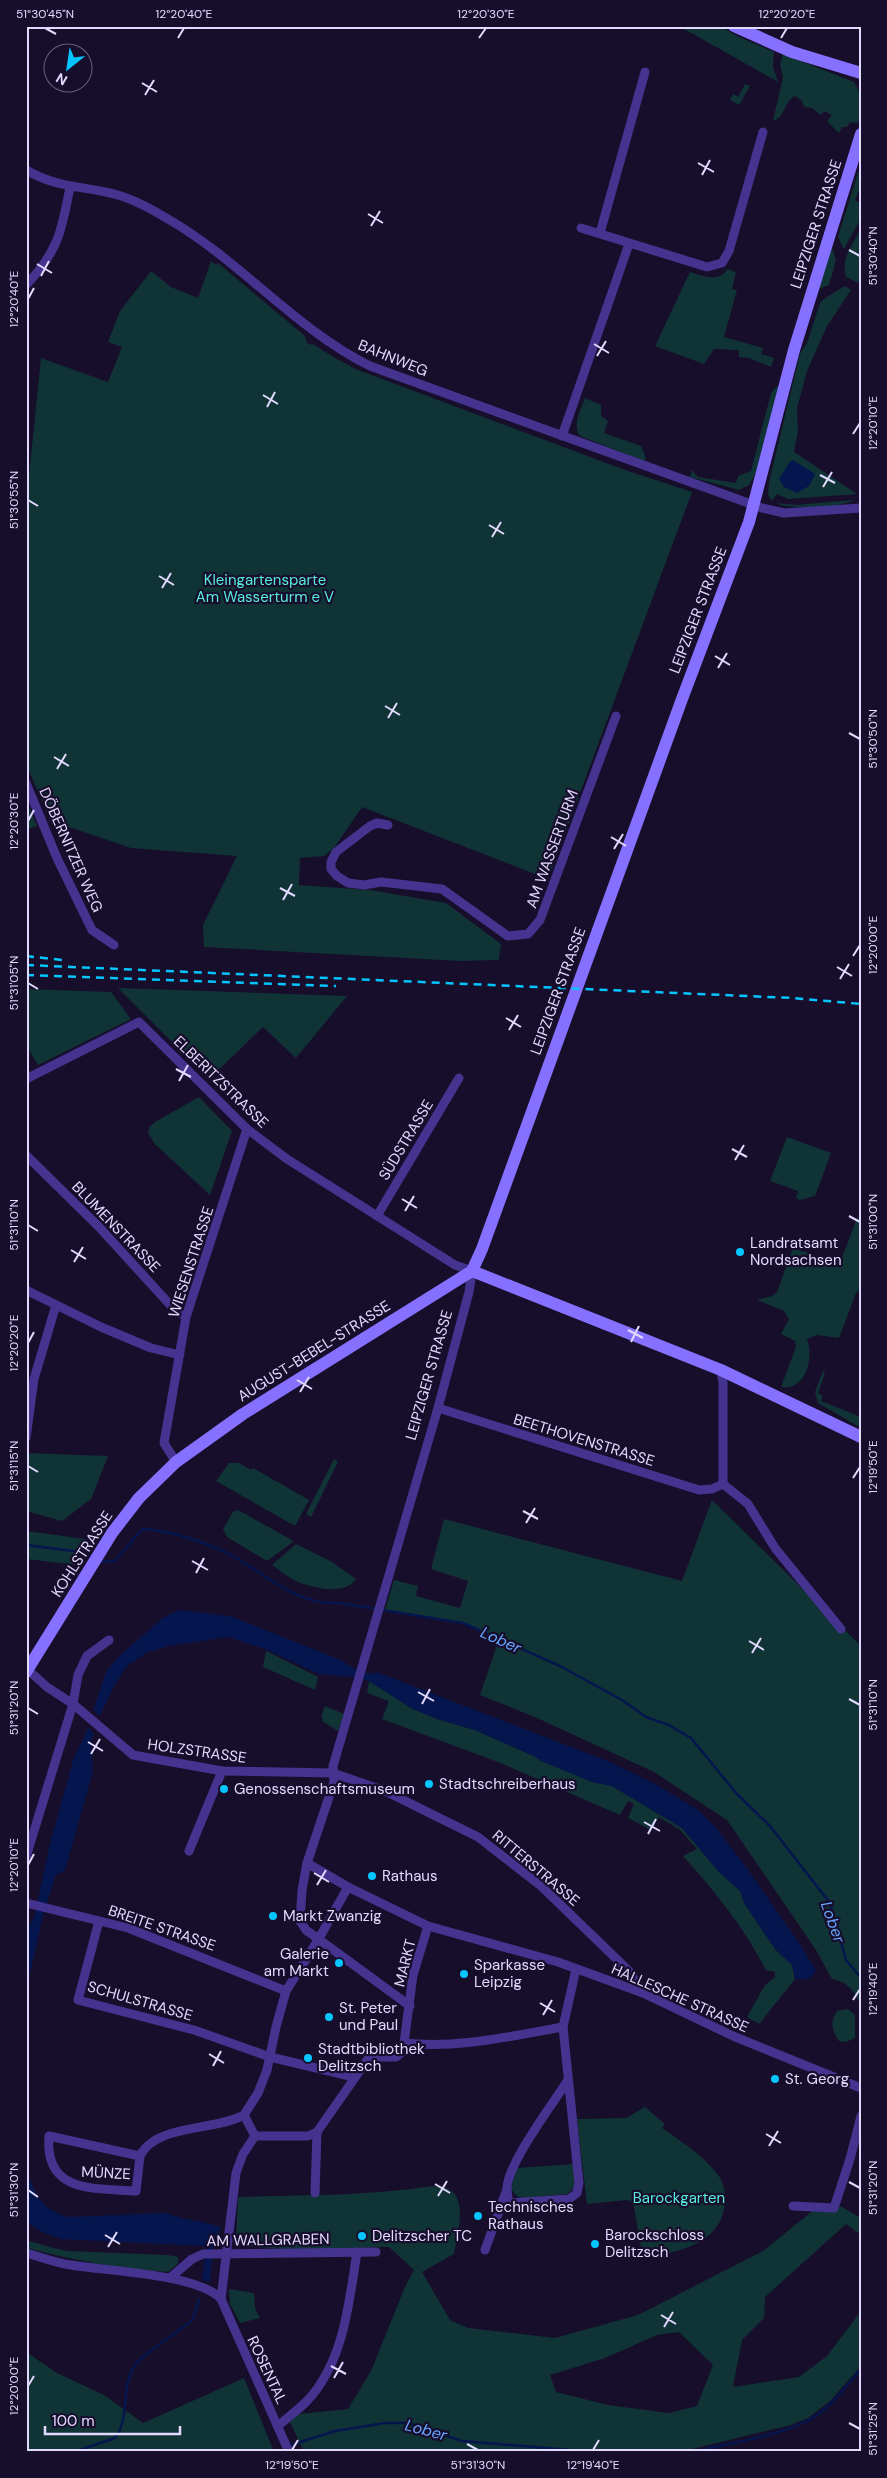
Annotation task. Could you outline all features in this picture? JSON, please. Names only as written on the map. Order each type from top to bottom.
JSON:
[{"type":"street","points":[[734,26],[792,52],[861,73]]},
{"type":"street","points":[[600,233],[645,72]]},
{"type":"street","points":[[582,228],[708,267],[722,262],[729,250],[763,132]]},
{"type":"street","name":"LEIPZIGER STRASSE","points":[[307,1863],[334,1782],[333,1766],[438,1408],[469,1292],[472,1271],[482,1249],[754,505],[794,350],[861,134]]},
{"type":"street","name":"BAHNWEG","points":[[26,170],[45,180],[70,187],[122,196],[170,220],[225,257],[315,334],[362,362],[754,505],[784,513],[861,508]]},
{"type":"street","points":[[26,285],[40,271],[63,228],[70,187]]},
{"type":"street","points":[[562,436],[630,244]]},
{"type":"street","name":"AM WASSERTURM","points":[[388,825],[377,823],[370,826],[336,852],[331,862],[331,869],[337,876],[348,883],[356,884],[381,882],[442,889],[508,936],[528,934],[540,920],[616,716]]},
{"type":"street","name":"DÖBERNITZER WEG","points":[[26,783],[57,858],[92,930],[114,944]]},
{"type":"street","name":"ELBERITZSTRASSE","points":[[26,1079],[139,1022],[247,1129],[287,1159],[455,1265],[472,1271]]},
{"type":"street","name":"SÜDSTRASSE","points":[[377,1216],[459,1078]]},
{"type":"street","name":"WIESENSTRASSE","points":[[176,1462],[164,1443],[186,1317],[247,1129]]},
{"type":"street","name":"BLUMENSTRASSE","points":[[26,1156],[100,1228],[173,1308],[186,1317]]},
{"type":"street","points":[[472,1271],[721,1370],[861,1437]]},
{"type":"street","name":"AUGUST-BEBEL-STRASSE","points":[[176,1462],[243,1414],[472,1271]]},
{"type":"street","points":[[26,1290],[151,1348],[180,1355]]},
{"type":"street","points":[[26,1438],[34,1379],[56,1305]]},
{"type":"street","points":[[721,1370],[723,1383],[722,1484],[748,1504],[775,1548],[840,1629]]},
{"type":"street","name":"BEETHOVENSTRASSE","points":[[438,1408],[699,1490],[722,1484]]},
{"type":"street","name":"KOHLSTRASSE","points":[[27,1670],[112,1533],[139,1498],[176,1462]]},
{"type":"street","points":[[26,1857],[73,1704],[75,1686],[82,1665],[87,1656],[109,1640]]},
{"type":"street","name":"HOLZSTRASSE","points":[[27,1670],[47,1687],[73,1704],[133,1755],[222,1771],[333,1773]]},
{"type":"street","points":[[189,1851],[222,1771]]},
{"type":"street","name":"RITTERSTRASSE","points":[[333,1773],[385,1791],[478,1838],[541,1886],[629,1971],[643,1993]]},
{"type":"street","name":"MARKT","points":[[404,2043],[410,2006],[413,1975],[428,1926],[348,1887],[307,1863],[302,1890],[300,1921],[306,1930],[410,2006]]},
{"type":"street","points":[[255,2136],[244,2115],[258,2092],[267,2070],[286,1991],[348,1887]]},
{"type":"street","name":"BREITE STRASSE","points":[[28,1904],[99,1921],[160,1940],[286,1991]]},
{"type":"street","name":"SCHULSTRASSE","points":[[99,1921],[78,2000],[194,2030],[270,2057],[354,2077]]},
{"type":"street","name":"HALLESCHE STRASSE","points":[[428,1926],[443,1928],[576,1969],[643,1993],[747,2042],[861,2088]]},
{"type":"street","points":[[507,2189],[509,2203],[570,2199],[577,2193],[579,2182],[563,2027],[576,1969]]},
{"type":"street","points":[[255,2136],[308,2136],[317,2132],[368,2059],[373,2057],[396,2057],[401,2053],[404,2043],[426,2046],[455,2044],[563,2027]]},
{"type":"street","points":[[485,2250],[519,2158],[568,2080]]},
{"type":"street","name":"MÜNZE","points":[[140,2156],[49,2136],[48,2151],[57,2171],[63,2178],[77,2186],[136,2191],[140,2156],[144,2148],[169,2134],[186,2128],[195,2129],[232,2121],[244,2115]]},
{"type":"street","points":[[793,2206],[834,2208],[850,2159],[861,2116]]},
{"type":"street","points":[[316,2193],[317,2132]]},
{"type":"street","points":[[26,2253],[68,2265],[170,2278],[210,2290],[221,2299],[228,2254],[232,2192],[243,2154],[255,2136]]},
{"type":"street","points":[[278,2426],[307,2400],[323,2379],[347,2318],[357,2252]]},
{"type":"street","name":"AM WALLGRABEN","points":[[170,2278],[192,2259],[203,2254],[376,2252]]},
{"type":"street","points":[[210,2290],[221,2288],[224,2284]]},
{"type":"street","name":"ROSENTAL","points":[[221,2299],[289,2452]]},
{"type":"green space","points":[[679,26],[720,26],[737,36],[774,52],[773,67],[778,82]]},
{"type":"green space","points":[[783,54],[854,82],[861,102],[858,123],[850,122],[847,127],[842,127],[839,133],[827,121],[832,115],[824,111],[821,115],[812,108],[804,107],[802,101],[795,96],[791,98],[780,117],[773,121],[783,77],[780,64]]},
{"type":"green space","points":[[745,84],[750,86],[739,105],[730,100],[733,94],[738,97]]},
{"type":"green space","points":[[861,163],[861,185],[855,200],[861,204],[861,218],[844,249],[838,237]]},
{"type":"green space","points":[[861,229],[861,284],[846,277],[845,264],[848,252]]},
{"type":"green space","points":[[831,244],[836,260],[829,285],[819,289]]},
{"type":"green space","name":"Kleingartensparte Am Wasserturm e V","points":[[211,261],[216,265],[218,263],[305,336],[307,343],[313,344],[358,370],[625,470],[692,492],[548,879],[362,807],[334,848],[324,856],[300,858],[299,885],[370,890],[446,903],[501,944],[499,960],[460,961],[204,947],[203,925],[237,856],[131,848],[66,826],[53,826],[26,764],[26,505],[41,358],[108,382],[122,347],[108,342],[120,311],[151,271],[171,287],[198,298]]},
{"type":"green space","points":[[728,269],[736,272],[732,289],[737,290],[724,337],[763,348],[761,354],[774,358],[771,367],[749,358],[739,357],[739,350],[714,349],[704,364],[655,346],[690,272],[715,277]]},
{"type":"green space","points":[[845,286],[851,290],[827,326],[807,371],[797,408],[798,431],[794,452],[857,494],[788,499],[777,494],[772,501],[768,494],[769,482],[800,354],[807,343],[820,303]]},
{"type":"green space","points":[[779,386],[756,473],[749,485],[739,490],[690,477],[692,470],[698,477],[736,483],[738,476],[751,471],[771,393]]},
{"type":"green space","points":[[585,398],[601,405],[601,416],[608,421],[604,433],[641,446],[646,458],[644,461],[580,436],[577,422]]},
{"type":"green space","points":[[854,500],[838,505],[815,507],[792,507],[776,503],[796,505]]},
{"type":"green space","points":[[26,800],[37,826],[26,830]]},
{"type":"green space","points":[[118,988],[347,996],[296,1058],[263,1027],[209,1079]]},
{"type":"green space","points":[[26,989],[111,992],[131,1019],[38,1065],[26,1045]]},
{"type":"green space","points":[[199,1097],[232,1131],[210,1195],[155,1144],[148,1133],[149,1127],[155,1122]]},
{"type":"green space","points":[[787,1137],[831,1153],[815,1196],[800,1200],[796,1198],[798,1191],[770,1181]]},
{"type":"green space","points":[[861,1216],[861,1289],[856,1293],[839,1338],[817,1335],[807,1339],[809,1355],[806,1372],[797,1384],[790,1387],[781,1387],[796,1347],[795,1341],[781,1334],[789,1319],[784,1311],[757,1300],[772,1296],[777,1292],[793,1248],[840,1263],[857,1218]]},
{"type":"green space","points":[[823,1371],[825,1373],[818,1393],[823,1396],[821,1401],[861,1417],[861,1428],[818,1403],[815,1392]]},
{"type":"green space","points":[[26,1453],[108,1456],[91,1499],[62,1521],[26,1511]]},
{"type":"green space","points":[[334,1459],[338,1462],[311,1517],[306,1514]]},
{"type":"green space","points":[[229,1463],[239,1463],[251,1470],[253,1468],[309,1500],[295,1526],[216,1481]]},
{"type":"green space","points":[[712,1500],[861,1646],[861,2008],[857,1997],[847,1985],[832,1979],[816,1950],[727,1820],[654,1772],[537,1718],[480,1695],[499,1639],[463,1623],[385,1610],[394,1580],[418,1586],[416,1596],[460,1608],[468,1581],[431,1569],[444,1519],[682,1581]]},
{"type":"green space","points":[[238,1510],[293,1542],[267,1561],[227,1537],[223,1529],[233,1512]]},
{"type":"green space","points":[[26,1531],[93,1540],[78,1565],[26,1559]]},
{"type":"green space","points":[[296,1544],[332,1562],[356,1579],[351,1584],[336,1589],[319,1588],[302,1584],[272,1565]]},
{"type":"green space","points":[[266,1651],[318,1677],[315,1690],[263,1667]]},
{"type":"green space","points":[[369,1681],[411,1708],[437,1719],[475,1730],[592,1782],[612,1786],[682,1828],[719,1872],[740,1891],[744,1903],[776,1950],[792,1965],[795,1979],[759,2024],[747,2017],[765,1985],[775,1977],[775,1972],[766,1970],[749,1940],[728,1910],[683,1856],[697,1849],[680,1830],[659,1817],[651,1830],[628,1818],[634,1804],[628,1801],[620,1815],[498,1762],[382,1719],[389,1701],[367,1693]]},
{"type":"green space","points":[[325,1706],[344,1714],[338,1731],[322,1721],[323,1718],[321,1717]]},
{"type":"green space","points":[[848,2009],[855,2015],[855,2038],[846,2042],[839,2041],[834,2033],[832,2022],[837,2011]]},
{"type":"green space","name":"Barockgarten","points":[[645,2107],[665,2124],[662,2128],[706,2161],[723,2184],[725,2200],[723,2215],[717,2227],[708,2236],[684,2249],[643,2259],[633,2202],[627,2200],[587,2204],[577,2119],[626,2118]]},
{"type":"green space","points":[[573,2164],[575,2187],[567,2194],[523,2198],[518,2197],[511,2189],[517,2168]]},
{"type":"green space","points":[[433,2186],[446,2188],[455,2194],[458,2201],[460,2219],[454,2254],[422,2272],[450,2320],[468,2328],[555,2338],[638,2315],[763,2251],[820,2205],[842,2207],[861,2218],[861,2235],[846,2224],[765,2297],[764,2318],[742,2340],[733,2387],[799,2377],[827,2356],[861,2311],[861,2366],[830,2401],[808,2418],[791,2425],[680,2452],[587,2449],[586,2452],[304,2452],[290,2422],[299,2414],[348,2409],[371,2371],[405,2287],[414,2270],[389,2247],[286,2249],[264,2248],[236,2241],[238,2197],[384,2192]],"holes":[[[679,2332],[713,2365],[697,2406],[669,2413],[608,2405],[556,2392],[550,2375],[605,2358],[657,2335]]]},
{"type":"green space","points":[[26,2240],[68,2251],[168,2255],[178,2257],[178,2264],[168,2272],[114,2266],[26,2248]]},
{"type":"green space","points":[[229,2289],[254,2293],[255,2308],[260,2318],[240,2323],[230,2304]]},
{"type":"green space","points":[[26,2352],[57,2373],[104,2395],[143,2423],[244,2378],[274,2452],[26,2452]]},
{"type":"shaded area","points":[[793,460],[815,474],[809,486],[797,493],[784,487],[779,479]]},
{"type":"shaded area","points":[[179,1610],[230,1616],[343,1661],[359,1672],[379,1673],[610,1762],[655,1784],[698,1810],[717,1829],[749,1871],[816,1971],[809,1979],[795,1979],[792,1965],[776,1950],[744,1903],[740,1891],[719,1872],[682,1828],[612,1786],[592,1782],[541,1761],[534,1756],[475,1730],[437,1719],[411,1708],[369,1681],[354,1677],[319,1674],[265,1649],[228,1637],[169,1646],[146,1653],[126,1667],[113,1688],[100,1715],[91,1743],[93,1771],[65,1870],[55,1876],[42,1920],[26,1991],[26,1932],[34,1918],[50,1844],[74,1757],[85,1736],[106,1672],[117,1658],[164,1617]]},
{"type":"shaded area","points":[[26,2168],[32,2186],[40,2200],[52,2211],[60,2214],[70,2217],[166,2213],[220,2227],[217,2244],[213,2247],[210,2282],[202,2280],[205,2257],[207,2257],[206,2246],[61,2239],[42,2232],[26,2222]]},
{"type":"pier","points":[[91,1708],[102,1718],[96,1735],[85,1725]]},
{"type":"waterway","name":"Lober","points":[[99,1560],[103,1562],[115,1561],[142,1529],[189,1538],[233,1556],[283,1588],[309,1599],[463,1623],[560,1666],[622,1700],[646,1717],[669,1725],[691,1738],[736,1793],[770,1826],[830,1903],[846,1960],[861,1978]]},
{"type":"waterway","name":"Lober","points":[[26,1545],[82,1552],[92,1557]]},
{"type":"waterway","points":[[74,2452],[115,2438],[123,2421],[128,2381],[131,2372],[149,2351],[190,2322],[194,2316],[199,2299]]},
{"type":"waterway","name":"Lober","points":[[690,2452],[782,2431],[809,2420],[831,2403],[861,2369]]},
{"type":"waterway","name":"Lober","points":[[291,2445],[335,2431],[385,2423],[408,2423],[462,2441],[594,2452]]},
{"type":"railway","points":[[26,956],[62,960]]},
{"type":"railway","points":[[26,965],[793,998],[861,1004]]},
{"type":"railway","points":[[26,975],[336,986]]},
{"type":"place","name":"Landratsamt Nordsachsen","points":[[740,1252]]},
{"type":"place","name":"Stadtschreiberhaus","points":[[429,1784]]},
{"type":"place","name":"Genossenschaftsmuseum","points":[[224,1789]]},
{"type":"place","name":"Rathaus","points":[[372,1876]]},
{"type":"place","name":"Markt Zwanzig","points":[[273,1916]]},
{"type":"place","name":"Galerie am Markt","points":[[339,1963]]},
{"type":"place","name":"Sparkasse Leipzig","points":[[464,1974]]},
{"type":"place","name":"St. Peter und Paul","points":[[329,2017]]},
{"type":"place","name":"Stadtbibliothek Delitzsch","points":[[308,2058]]},
{"type":"place","name":"St. Georg","points":[[775,2079]]},
{"type":"place","name":"Technisches Rathaus","points":[[478,2216]]},
{"type":"place","name":"Delitzscher TC","points":[[362,2236]]},
{"type":"place","name":"Barockschloss Delitzsch","points":[[595,2244]]}]
